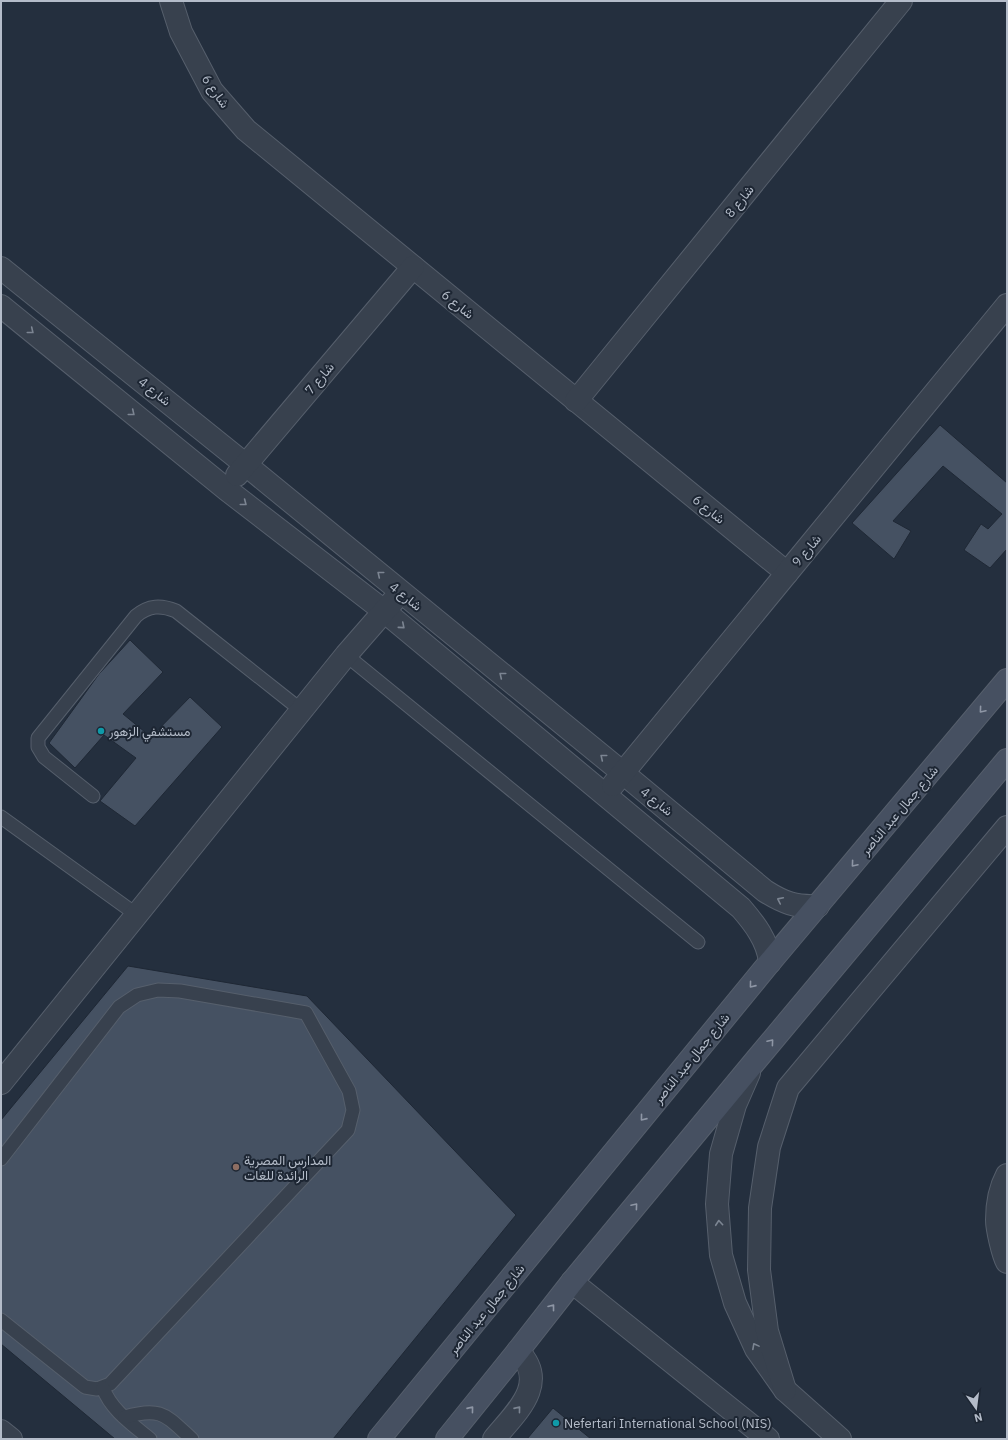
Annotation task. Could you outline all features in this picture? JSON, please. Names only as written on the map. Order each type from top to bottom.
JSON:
[{"type":"main road","name":"شارع جمال عبد الناصر","points":[[379,1439],[770,962],[1007,680]]},
{"type":"main road","points":[[447,1439],[518,1352],[572,1282],[1007,760]]},
{"type":"street","name":"شارع 6","points":[[171,1],[180,32],[212,91],[246,130],[787,573]]},
{"type":"street","name":"شارع 8","points":[[576,401],[901,1]]},
{"type":"street","name":"شارع 7","points":[[226,489],[413,267]]},
{"type":"street","name":"شارع 4","points":[[1,268],[402,592],[765,891],[790,905],[804,907],[818,906]]},
{"type":"street","name":"شارع 4","points":[[1,306],[226,489],[384,611],[740,908],[762,937],[770,953],[770,962]]},
{"type":"street","name":"شارع 9","points":[[605,795],[1007,306]]},
{"type":"street","points":[[1,1083],[301,710],[346,655],[402,592]]},
{"type":"street","points":[[785,1390],[767,1331],[759,1270],[760,1208],[769,1147],[788,1088],[1007,827]]},
{"type":"street","points":[[756,1060],[735,1105],[721,1154],[717,1204],[721,1255],[735,1303],[756,1349],[785,1390],[840,1439]]},
{"type":"street","points":[[1007,1174],[1002,1184],[997,1221],[1004,1257],[1007,1262]]},
{"type":"street","points":[[572,1282],[768,1439]]},
{"type":"street","points":[[494,1439],[526,1398],[530,1390],[532,1382],[531,1373],[524,1358],[518,1352]]},
{"type":"street","points":[[1,1431],[11,1439]]},
{"type":"lane","points":[[93,796],[44,757],[38,747],[38,738],[136,616],[142,611],[157,606],[167,607],[176,611],[301,710]]},
{"type":"lane","points":[[346,655],[698,942]]},
{"type":"lane","points":[[1,817],[136,915]]},
{"type":"lane","points":[[1,1159],[119,1007],[137,995],[158,990],[180,991],[306,1013],[349,1091],[353,1110],[348,1130],[110,1384],[103,1388],[97,1389],[85,1387],[1,1320]]},
{"type":"lane","points":[[103,1388],[110,1403],[150,1439]]},
{"type":"lane","points":[[125,1417],[142,1412],[158,1413],[166,1417],[192,1439]]},
{"type":"building","points":[[940,425],[1007,483],[1007,549],[990,568],[964,550],[981,524],[988,529],[1002,514],[943,466],[893,521],[911,531],[894,559],[852,523]]},
{"type":"building","name":"مستشفي الزهور","points":[[130,640],[163,672],[123,714],[151,737],[190,697],[222,727],[135,826],[100,801],[136,758],[104,735],[75,768],[49,743],[99,674]]},
{"type":"building","name":"المدارس المصرية الرائدة للغات","points":[[128,966],[307,996],[516,1215],[333,1439],[115,1439],[1,1344],[1,1120]]},
{"type":"building","name":"Nefertari International School (NIS)","points":[[553,1408],[591,1439],[527,1439]]},
{"type":"place","name":"مستشفي الزهور","points":[[101,731]]},
{"type":"place","name":"المدارس المصرية الرائدة للغات","points":[[236,1167]]},
{"type":"place","name":"Nefertari International School (NIS)","points":[[556,1423]]}]
